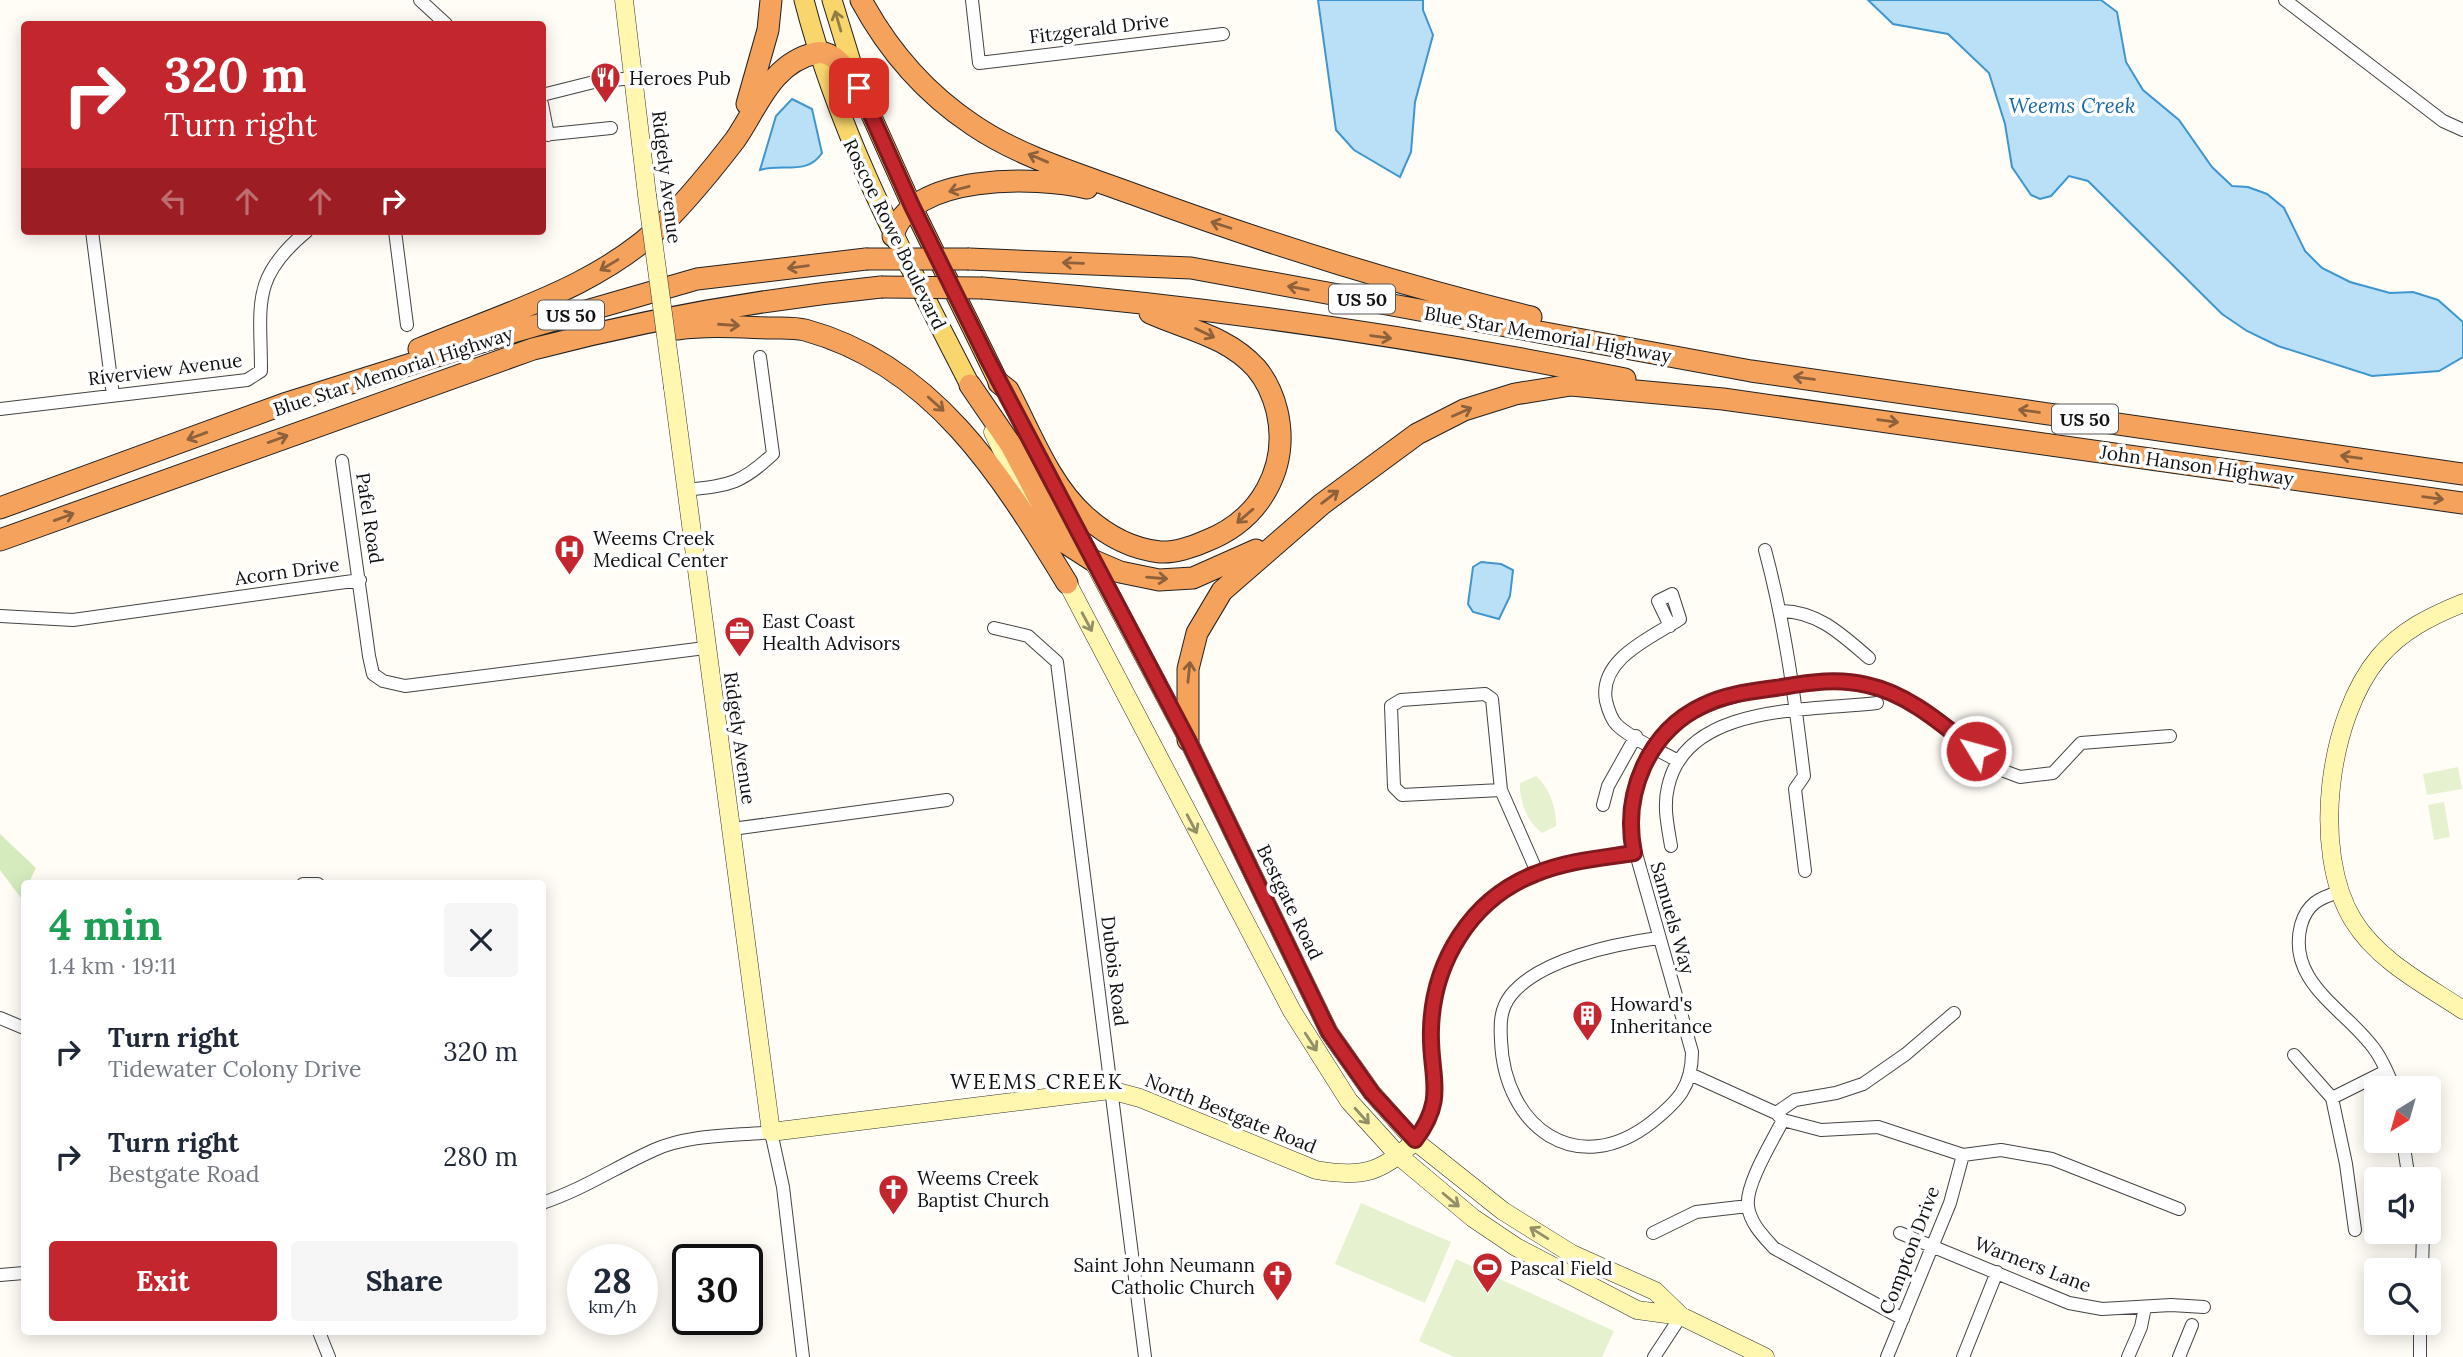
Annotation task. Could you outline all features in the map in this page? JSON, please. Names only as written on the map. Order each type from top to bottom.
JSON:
[{"type":"highway","points":[[737,136],[768,30],[771,0]]},
{"type":"highway","points":[[861,0],[893,52],[920,82],[974,126],[1041,159],[1194,216],[1421,290],[1751,371]]},
{"type":"highway","points":[[284,404],[570,288],[650,237],[705,178],[737,136],[766,87],[786,68],[817,53],[828,55],[843,66],[859,88]]},
{"type":"highway","points":[[893,236],[904,213],[912,206],[940,194],[978,184],[1038,180],[1067,183],[1194,216]]},
{"type":"highway","name":"Blue Star Memorial Highway","points":[[0,508],[284,404],[513,332],[697,279],[866,259],[969,259],[1191,268],[1751,371]]},
{"type":"highway","name":"Blue Star Memorial Highway","points":[[0,540],[486,364],[598,332],[761,300],[881,287],[983,288],[1119,299],[1509,355],[1723,399]]},
{"type":"highway","points":[[999,383],[1008,390],[1061,487],[1082,514],[1100,529],[1130,545],[1162,552],[1194,546],[1224,534],[1263,500],[1275,476],[1280,426],[1272,392],[1258,370],[1236,349],[1197,329],[1119,299]]},
{"type":"highway","points":[[307,428],[622,337],[713,324],[803,329],[846,345],[897,373],[937,403],[985,457],[1019,505],[1067,583]]},
{"type":"highway","name":"John Hanson Highway","points":[[1751,371],[2463,474]]},
{"type":"highway","points":[[970,385],[1011,444],[1061,540],[1092,560],[1120,572],[1159,580],[1193,578],[1277,540]]},
{"type":"highway","points":[[1188,740],[1188,669],[1197,633],[1223,590],[1277,540],[1418,434],[1477,406],[1515,394],[1571,386],[1723,399]]},
{"type":"highway","name":"John Hanson Highway","points":[[1723,399],[2463,503]]},
{"type":"main road","name":"Ridgely Avenue","points":[[624,0],[705,648],[732,829],[771,1132]]},
{"type":"main road","name":"Roscoe Rowe Boulevard","points":[[804,0],[817,53],[841,122],[893,236],[970,385]]},
{"type":"main road","name":"Roscoe Rowe Boulevard","points":[[832,0],[859,88],[912,206],[999,383]]},
{"type":"main road","name":"Bestgate Road","points":[[999,383],[1188,740],[1329,1032],[1372,1093],[1415,1140],[1503,1211],[1572,1254],[1655,1291],[1681,1316],[1765,1357]]},
{"type":"main road","name":"Bestgate Road","points":[[970,385],[1067,583],[1292,1011],[1349,1101],[1399,1156],[1474,1218],[1516,1247],[1637,1310],[1681,1316]]},
{"type":"main road","points":[[2463,603],[2426,619],[2394,642],[2373,665],[2353,699],[2340,743],[2330,799],[2329,847],[2339,892],[2354,922],[2372,946],[2463,1010]]},
{"type":"main road","name":"North Bestgate Road","points":[[771,1132],[1110,1090],[1140,1098],[1316,1170],[1345,1175],[1373,1172],[1399,1156],[1415,1140]]},
{"type":"street","points":[[420,0],[443,21]]},
{"type":"street","name":"Fitzgerald Drive","points":[[972,0],[979,62],[1223,34]]},
{"type":"street","points":[[2288,1],[2442,121],[2463,131]]},
{"type":"street","points":[[546,94],[594,82],[634,78]]},
{"type":"street","points":[[546,135],[611,128]]},
{"type":"street","points":[[93,235],[113,395]]},
{"type":"street","name":"Riverview Avenue","points":[[0,409],[247,380],[256,376],[261,371],[259,319],[262,292],[277,259],[303,235]]},
{"type":"street","points":[[396,235],[407,326]]},
{"type":"street","points":[[686,490],[730,485],[751,475],[773,454],[760,357]]},
{"type":"street","name":"Pafel Road","points":[[342,461],[360,580]]},
{"type":"street","points":[[1765,550],[1782,611],[1797,712],[1804,776],[1795,789],[1805,871]]},
{"type":"street","name":"Acorn Drive","points":[[0,616],[73,620],[360,580],[373,674],[394,685],[705,648]]},
{"type":"street","points":[[1782,611],[1799,612],[1820,619],[1869,658]]},
{"type":"street","points":[[1670,626],[1617,661],[1606,678],[1604,690],[1608,710],[1616,724],[1678,761]]},
{"type":"street","name":"Dubois Road","points":[[995,628],[1028,636],[1057,662],[1145,1357]]},
{"type":"street","name":"Samuels Way","points":[[1692,1075],[1692,1052],[1630,836],[1632,798],[1655,747],[1676,724],[1703,705],[1749,692],[1825,680],[1848,681],[1893,693],[1917,706],[2004,771],[2020,777],[2053,773],[2081,743],[2170,736]]},
{"type":"street","points":[[1502,790],[1402,795],[1394,787],[1391,706],[1401,700],[1485,694],[1492,699],[1496,713],[1502,790],[1537,873]]},
{"type":"street","points":[[1671,846],[1666,807],[1668,786],[1678,761],[1693,741],[1713,728],[1762,716],[1877,703]]},
{"type":"street","points":[[1603,806],[1608,786],[1636,736]]},
{"type":"street","points":[[732,829],[947,800]]},
{"type":"street","points":[[1415,1140],[1430,1118],[1437,1095],[1431,1030],[1438,977],[1460,934],[1485,905],[1517,881],[1537,873],[1634,853]]},
{"type":"street","points":[[2339,892],[2318,899],[2305,913],[2297,941],[2304,971],[2322,996],[2374,1049],[2389,1076]]},
{"type":"street","points":[[1658,938],[1601,947],[1564,961],[1521,985],[1511,995],[1500,1020],[1502,1063],[1507,1086],[1524,1114],[1541,1131],[1564,1142],[1595,1149],[1634,1136],[1663,1113],[1685,1089],[1692,1075],[1780,1116],[1821,1130],[1878,1127],[1963,1155],[2001,1150],[2052,1159],[2179,1209]]},
{"type":"street","points":[[1903,1319],[1774,1248],[1758,1230],[1748,1206],[1752,1186],[1780,1116],[1795,1100],[1836,1093],[1863,1084],[1906,1054],[1954,1013]]},
{"type":"street","points":[[0,1018],[21,1027]]},
{"type":"street","points":[[2294,1055],[2332,1098],[2346,1164],[2355,1230]]},
{"type":"street","points":[[2332,1098],[2386,1071]]},
{"type":"street","points":[[546,1201],[584,1187],[656,1149],[684,1141],[771,1132]]},
{"type":"street","name":"Ridgely Avenue","points":[[771,1132],[783,1188],[803,1357]]},
{"type":"street","name":"Compton Drive","points":[[1887,1357],[1934,1245],[1963,1155]]},
{"type":"street","points":[[1653,1233],[1696,1212],[1748,1206]]},
{"type":"street","name":"Warners Lane","points":[[1899,1233],[1934,1245],[2069,1303],[2102,1309],[2204,1307]]},
{"type":"street","points":[[1963,1357],[1997,1272]]},
{"type":"street","points":[[0,1275],[21,1273]]},
{"type":"street","points":[[2128,1357],[2141,1327],[2145,1307]]},
{"type":"street","points":[[1654,1357],[1681,1316]]},
{"type":"street","points":[[2179,1357],[2192,1325]]},
{"type":"street","points":[[320,1335],[329,1357]]},
{"type":"street","points":[[2420,1335],[2420,1357]]},
{"type":"green space","points":[[2458,767],[2462,789],[2427,795],[2423,774]]},
{"type":"green space","points":[[1536,776],[1548,792],[1556,819],[1556,826],[1542,833],[1528,817],[1520,790],[1520,783]]},
{"type":"green space","points":[[2444,802],[2450,837],[2434,840],[2428,805]]},
{"type":"green space","points":[[0,834],[36,868],[30,880],[21,880],[21,898],[0,870]]},
{"type":"green space","points":[[1361,1203],[1451,1242],[1425,1303],[1335,1264]]},
{"type":"green space","name":"Pascal Field","points":[[1456,1259],[1614,1331],[1602,1357],[1454,1357],[1419,1341]]},
{"type":"water","points":[[1318,0],[1423,0],[1423,10],[1433,35],[1415,102],[1411,152],[1400,177],[1354,150],[1336,130]]},
{"type":"water","name":"Weems Creek","points":[[1868,0],[2101,0],[2117,12],[2126,62],[2143,90],[2179,120],[2212,167],[2232,186],[2248,187],[2267,194],[2284,208],[2305,251],[2322,268],[2350,282],[2390,293],[2413,292],[2438,300],[2463,322],[2463,357],[2439,371],[2372,376],[2278,346],[2247,331],[2222,314],[2088,181],[2069,176],[2051,196],[2040,199],[2031,195],[2012,167],[2005,124],[1989,73],[1948,34],[1893,24]]},
{"type":"water","points":[[792,99],[812,109],[822,153],[816,160],[802,167],[760,170],[776,116]]},
{"type":"water","points":[[1481,562],[1501,564],[1513,570],[1510,596],[1499,619],[1473,612],[1468,604],[1473,567]]},
{"type":"place","name":"Heroes Pub","points":[[606,105]]},
{"type":"place","name":"Weems Creek Medical Center","points":[[570,576]]},
{"type":"place","name":"East Coast Health Advisors","points":[[739,659]]},
{"type":"place","name":"Howard's Inheritance","points":[[1587,1042]]},
{"type":"place","name":"Weems Creek Baptist Church","points":[[894,1216]]},
{"type":"place","name":"Pascal Field","points":[[1487,1295]]},
{"type":"place","name":"Saint John Neumann Catholic Church","points":[[1278,1303]]},
{"type":"district","name":"WEEMS CREEK","points":[[1037,1081]]},
{"type":"route","points":[[859,88],[912,206],[987,358],[1188,740],[1329,1032],[1372,1093],[1415,1140],[1430,1118],[1437,1095],[1431,1030],[1438,977],[1460,934],[1485,905],[1517,881],[1563,865],[1634,853],[1630,836],[1632,798],[1639,776],[1649,755],[1668,731],[1684,717],[1703,705],[1725,697],[1825,680],[1848,681],[1893,693],[1917,706],[1976,751]]}]
